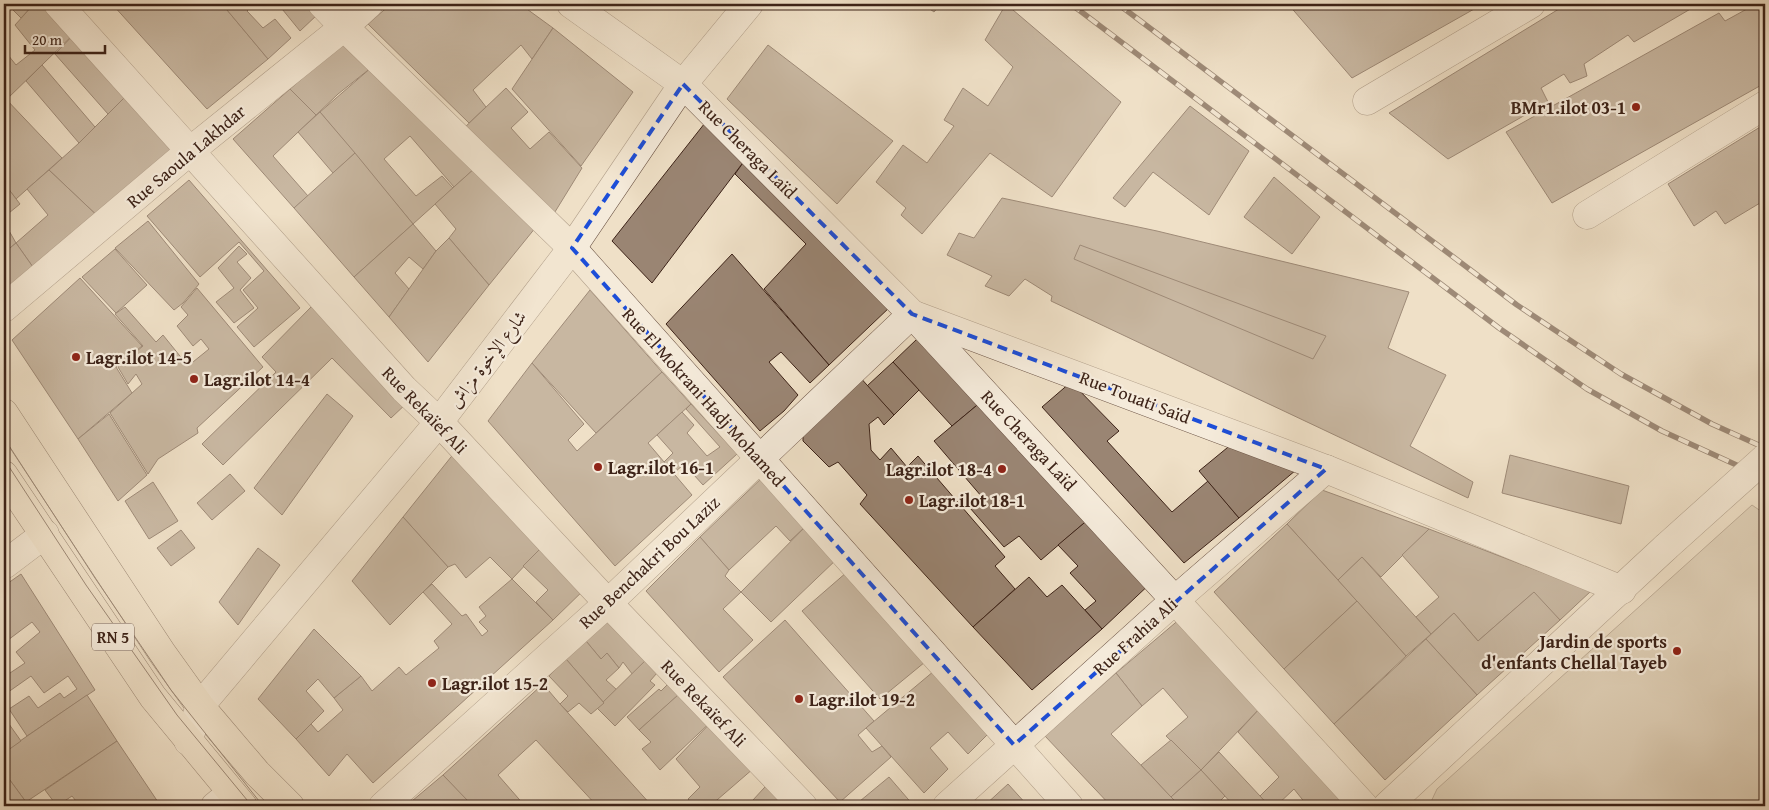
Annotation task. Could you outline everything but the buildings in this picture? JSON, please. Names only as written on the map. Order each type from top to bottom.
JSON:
[{"type":"main road","name":"RN 5","points":[[4,413],[162,654],[200,706],[257,773],[290,806]]},
{"type":"main road","name":"RN 5","points":[[4,475],[153,697],[188,741],[230,802]]},
{"type":"street","name":"Rue Rekaïef Ali","points":[[58,4],[404,389],[439,422],[608,603],[803,806]]},
{"type":"street","name":"Rue El Mokrani Hadj Mohamed","points":[[322,4],[572,248],[1069,806]]},
{"type":"street","name":"Rue Saoula Lakhdar","points":[[4,308],[190,151],[344,27],[369,4]]},
{"type":"street","name":"Rue Cheraga Laïd","points":[[571,4],[683,84],[912,314],[1364,806]]},
{"type":"street","name":"شارع الإخوة مزاش","points":[[188,741],[200,706],[439,422],[572,248],[683,84],[749,4]]},
{"type":"street","points":[[1367,101],[1531,4]]},
{"type":"street","points":[[1587,215],[1765,105]]},
{"type":"street","name":"Rue Benchakri Bou Laziz","points":[[383,806],[608,603],[758,458],[912,314]]},
{"type":"street","name":"Rue Touati Saïd","points":[[912,314],[1326,469],[1356,483],[1622,590]]},
{"type":"street","points":[[1387,806],[1622,590],[1666,547],[1765,458]]},
{"type":"street","name":"Rue Frahia Ali","points":[[947,806],[1175,600],[1326,469]]},
{"type":"street","points":[[4,564],[45,534]]},
{"type":"highlighted area","points":[[683,84],[912,314],[1326,469],[1014,745],[572,248]]},
{"type":"shaded area","name":"Jardin de sports d'enfants Chellal Tayeb","points":[[1752,505],[1765,514],[1765,806],[1429,806],[1437,789]]},
{"type":"tram line","points":[[4,438],[171,690],[263,806]]},
{"type":"tram line","points":[[4,459],[86,585],[177,715],[252,806]]},
{"type":"railway","points":[[1071,4],[1499,328],[1587,389],[1662,431],[1765,478]]},
{"type":"railway","points":[[1118,4],[1517,305],[1621,374],[1712,424],[1765,448]]},
{"type":"place","name":"BMr1.ilot 03-1","points":[[1636,107]]},
{"type":"place","name":"Lagr.ilot 14-5","points":[[76,357]]},
{"type":"place","name":"Lagr.ilot 14-4","points":[[194,379]]},
{"type":"place","name":"Lagr.ilot 16-1","points":[[598,467]]},
{"type":"place","name":"Lagr.ilot 18-4","points":[[1002,469]]},
{"type":"place","name":"Lagr.ilot 18-1","points":[[909,500]]},
{"type":"place","name":"Jardin de sports d'enfants Chellal Tayeb","points":[[1677,651]]},
{"type":"place","name":"Lagr.ilot 15-2","points":[[432,683]]},
{"type":"place","name":"Lagr.ilot 19-2","points":[[799,699]]}]
